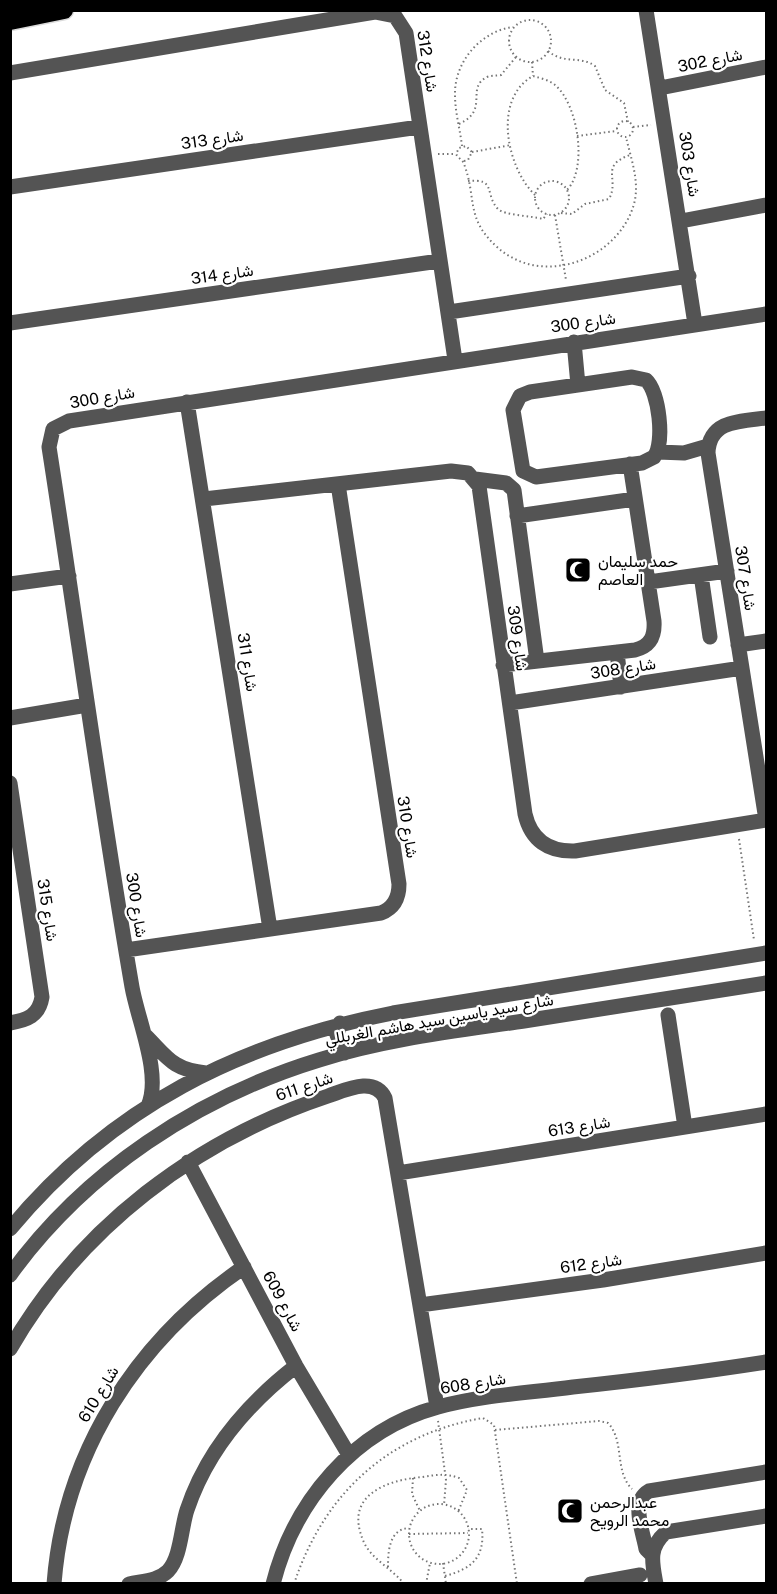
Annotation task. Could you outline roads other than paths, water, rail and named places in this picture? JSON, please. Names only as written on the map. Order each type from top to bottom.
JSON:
[{"type":"highway","points":[[10,21],[64,10]]},
{"type":"street","name":"شارع 303","points":[[646,10],[696,324]]},
{"type":"street","name":"شارع 312","points":[[10,73],[382,12],[395,16],[404,26],[455,360]]},
{"type":"street","name":"شارع 302","points":[[660,88],[766,67]]},
{"type":"street","name":"شارع 313","points":[[10,187],[419,127]]},
{"type":"street","points":[[681,221],[766,205]]},
{"type":"street","name":"شارع 314","points":[[10,324],[439,261]]},
{"type":"street","points":[[449,312],[688,276]]},
{"type":"street","name":"شارع 300","points":[[148,1106],[153,1090],[154,1073],[143,1034],[126,950],[87,705],[49,447],[53,429],[69,421],[766,314]]},
{"type":"street","points":[[574,342],[578,385]]},
{"type":"street","points":[[637,377],[649,383],[654,390],[661,441],[658,452],[646,462],[536,477],[523,471],[513,415],[516,399],[530,392],[637,377]]},
{"type":"street","name":"شارع 311","points":[[187,402],[270,928]]},
{"type":"street","points":[[658,452],[684,453],[708,446],[714,433],[725,424],[766,418]]},
{"type":"street","name":"شارع 307","points":[[708,446],[766,820]]},
{"type":"street","points":[[503,665],[641,648],[651,640],[654,627],[649,582],[630,464]]},
{"type":"street","points":[[204,499],[459,470],[475,479],[501,482],[511,486],[537,661]]},
{"type":"street","name":"شارع 309","points":[[475,479],[478,486],[528,828],[536,839],[548,848],[561,852],[575,851],[766,820]]},
{"type":"street","name":"شارع 310","points":[[126,950],[381,913],[392,906],[398,896],[399,884],[338,484]]},
{"type":"street","points":[[517,516],[635,498]]},
{"type":"street","points":[[649,582],[727,571]]},
{"type":"street","points":[[701,575],[710,638]]},
{"type":"street","points":[[10,584],[69,576]]},
{"type":"street","points":[[738,645],[766,641]]},
{"type":"street","points":[[617,652],[621,687]]},
{"type":"street","name":"شارع 308","points":[[510,703],[742,668]]},
{"type":"street","points":[[10,718],[87,705]]},
{"type":"street","name":"شارع 315","points":[[10,783],[42,997],[39,1009],[31,1017],[10,1023]]},
{"type":"street","name":"شارع سيد ياسين سيد هاشم الغربللي","points":[[10,1229],[72,1166],[148,1106],[206,1073],[267,1045],[340,1023],[446,1003],[761,954]]},
{"type":"street","name":"شارع سيد ياسين سيد هاشم الغربللي","points":[[10,1275],[75,1203],[111,1171],[157,1136],[207,1105],[254,1083],[345,1053],[452,1032],[766,983]]},
{"type":"street","points":[[668,1015],[685,1127]]},
{"type":"street","points":[[340,1023],[337,1035],[345,1053]]},
{"type":"street","points":[[143,1034],[171,1062],[188,1070],[206,1073]]},
{"type":"street","name":"شارع 611","points":[[10,1349],[48,1292],[88,1245],[135,1201],[188,1162],[276,1116],[332,1095],[371,1086],[380,1090],[385,1098],[437,1407]]},
{"type":"street","name":"شارع 613","points":[[398,1173],[766,1114]]},
{"type":"street","name":"شارع 609","points":[[188,1162],[296,1366],[349,1455]]},
{"type":"street","name":"شارع 612","points":[[420,1305],[603,1280],[766,1253]]},
{"type":"street","name":"شارع 610","points":[[54,1584],[58,1544],[71,1492],[90,1443],[115,1397],[163,1334],[202,1298],[244,1267]]},
{"type":"street","name":"شارع 608","points":[[273,1584],[285,1544],[304,1507],[349,1455],[391,1426],[437,1407],[479,1398],[766,1362]]},
{"type":"street","points":[[129,1584],[155,1579],[167,1572],[174,1561],[195,1490],[214,1452],[257,1400],[296,1366]]},
{"type":"street","points":[[651,1554],[646,1550],[638,1504],[640,1497],[648,1491],[766,1472]]},
{"type":"street","points":[[642,1524],[653,1530],[669,1532],[766,1516]]},
{"type":"street","points":[[656,1584],[651,1554],[656,1541],[669,1532]]},
{"type":"street","points":[[595,1583],[640,1575]]},
{"type":"place","name":"حمد سليمان العاصم","points":[[578,570]]},
{"type":"place","name":"عبدالرحمن محمد الرويح","points":[[570,1511]]}]
